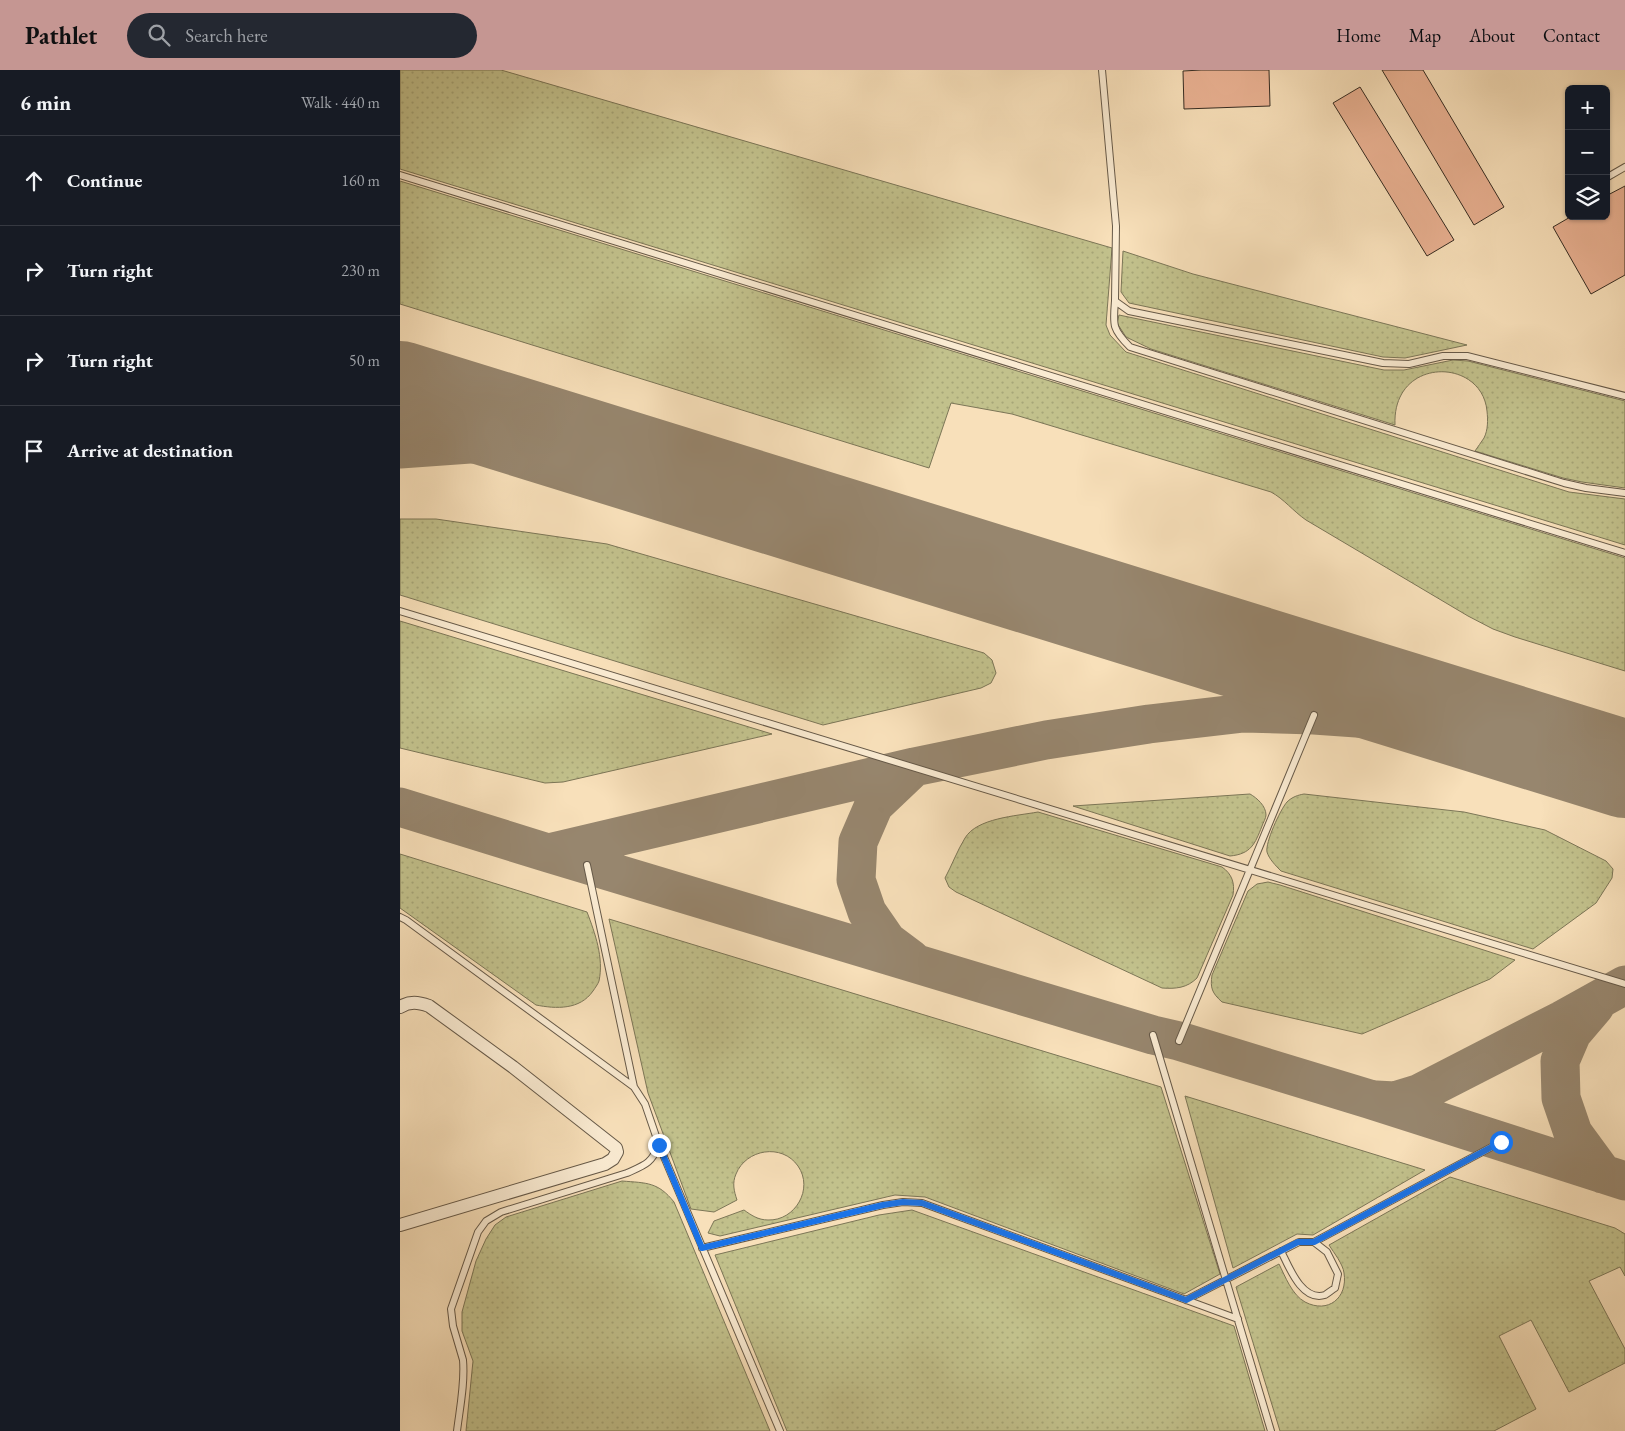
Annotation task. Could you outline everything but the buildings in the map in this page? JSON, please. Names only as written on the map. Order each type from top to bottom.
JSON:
[{"type":"street","points":[[400,1007],[411,1002],[429,1006],[513,1067],[616,1148],[617,1152],[613,1160],[605,1164],[400,1225]]},
{"type":"lane","points":[[1102,70],[1116,226],[1113,324],[1119,336],[1130,347],[1564,483],[1625,493]]},
{"type":"lane","points":[[1610,176],[1625,167]]},
{"type":"lane","points":[[400,175],[1625,553]]},
{"type":"lane","points":[[1115,301],[1129,311],[1383,364],[1409,364],[1443,356],[1467,356],[1625,396]]},
{"type":"lane","points":[[400,611],[1625,984]]},
{"type":"lane","points":[[1179,1041],[1314,715]]},
{"type":"lane","points":[[588,865],[634,1088]]},
{"type":"lane","points":[[400,917],[634,1088],[645,1104],[659,1145],[780,1431]]},
{"type":"lane","points":[[1153,1035],[1271,1431]]},
{"type":"lane","points":[[1186,1300],[1298,1242],[1314,1242],[1501,1142]]},
{"type":"lane","points":[[458,1431],[464,1376],[463,1360],[451,1317],[451,1309],[478,1232],[486,1221],[501,1212],[627,1173],[642,1166],[653,1158],[659,1145]]},
{"type":"lane","points":[[702,1248],[883,1205],[903,1202],[922,1203],[1238,1319]]},
{"type":"lane","points":[[1281,1251],[1300,1287],[1314,1296],[1326,1294],[1335,1288],[1338,1274],[1327,1252],[1314,1242]]},
{"type":"shaded area","points":[[400,70],[501,70],[1112,248],[1106,325],[1110,335],[1126,352],[1569,492],[1625,499],[1625,545],[400,169]]},
{"type":"shaded area","points":[[400,181],[1625,558],[1625,671],[1493,629],[1306,520],[1271,492],[1012,414],[951,403],[929,468],[400,304]]},
{"type":"shaded area","points":[[1123,251],[1193,274],[1467,345],[1405,358],[1383,357],[1129,303],[1121,292]]},
{"type":"shaded area","points":[[1119,315],[1384,370],[1404,370],[1453,360],[1468,361],[1625,401],[1625,488],[1563,478],[1475,451],[1486,432],[1487,411],[1481,393],[1470,381],[1455,374],[1438,372],[1421,376],[1407,386],[1398,402],[1395,425],[1151,349],[1126,337],[1117,323]]},
{"type":"shaded area","points":[[400,519],[436,519],[607,544],[984,653],[992,660],[996,673],[991,683],[981,688],[823,725],[400,595]]},
{"type":"shaded area","points":[[400,621],[772,734],[563,782],[545,783],[400,748]]},
{"type":"shaded area","points":[[1250,794],[1263,805],[1266,818],[1251,847],[1243,853],[1230,856],[1073,806]]},
{"type":"shaded area","points":[[1304,794],[1464,812],[1545,830],[1606,861],[1613,869],[1612,878],[1596,903],[1533,949],[1281,871],[1268,855],[1268,842],[1277,819],[1287,802],[1295,796]]},
{"type":"shaded area","points":[[1038,812],[1222,867],[1228,873],[1234,887],[1233,895],[1197,978],[1181,987],[1162,988],[956,892],[949,887],[945,878],[962,843],[971,831],[978,826],[998,819]]},
{"type":"shaded area","points":[[400,854],[587,912],[600,955],[599,981],[593,991],[581,1002],[567,1007],[536,1005],[400,908]]},
{"type":"shaded area","points":[[1268,882],[1515,960],[1490,979],[1362,1034],[1222,1002],[1212,990],[1212,975],[1248,891],[1257,884]]},
{"type":"shaded area","points":[[609,919],[1161,1087],[1220,1274],[1184,1294],[925,1197],[895,1195],[720,1236],[708,1233],[714,1221],[744,1210],[764,1220],[778,1219],[786,1215],[794,1209],[803,1193],[802,1175],[798,1166],[783,1154],[765,1152],[756,1154],[741,1166],[736,1174],[734,1187],[737,1200],[714,1212],[691,1209],[648,1093]]},
{"type":"shaded area","points":[[1185,1096],[1425,1170],[1313,1235],[1297,1234],[1233,1268]]},
{"type":"shaded area","points":[[1450,1177],[1615,1228],[1625,1234],[1625,1276],[1620,1267],[1589,1281],[1625,1349],[1625,1363],[1569,1392],[1531,1320],[1499,1336],[1536,1409],[1494,1431],[1280,1431],[1236,1287],[1279,1264],[1289,1285],[1300,1299],[1313,1305],[1329,1305],[1335,1301],[1343,1290],[1344,1273],[1342,1266],[1329,1245]]},
{"type":"shaded area","points":[[622,1181],[638,1182],[657,1187],[674,1202],[770,1431],[466,1431],[473,1361],[462,1331],[462,1312],[476,1261],[486,1239],[495,1225],[506,1217]]},
{"type":"shaded area","points":[[912,1210],[1234,1326],[1265,1431],[787,1431],[715,1255],[879,1215]]},
{"type":"taxiway","points":[[400,449],[553,438]]},
{"type":"taxiway","points":[[549,853],[914,767],[1046,740],[1149,724],[1244,713],[1371,719],[1537,741]]},
{"type":"taxiway","points":[[911,959],[887,941],[867,912],[856,880],[858,842],[874,805],[913,768]]},
{"type":"taxiway","points":[[400,807],[1369,1099],[1625,1181]]},
{"type":"taxiway","points":[[1376,1100],[1395,1101],[1418,1094],[1562,1020],[1625,985]]},
{"type":"taxiway","points":[[1595,1006],[1572,1033],[1560,1061],[1561,1098],[1573,1133],[1603,1174]]},
{"type":"runway","points":[[400,390],[1625,769]]},
{"type":"route","points":[[659,1145],[702,1248],[883,1205],[903,1202],[922,1203],[1186,1300],[1298,1242],[1314,1242],[1501,1142]]}]
